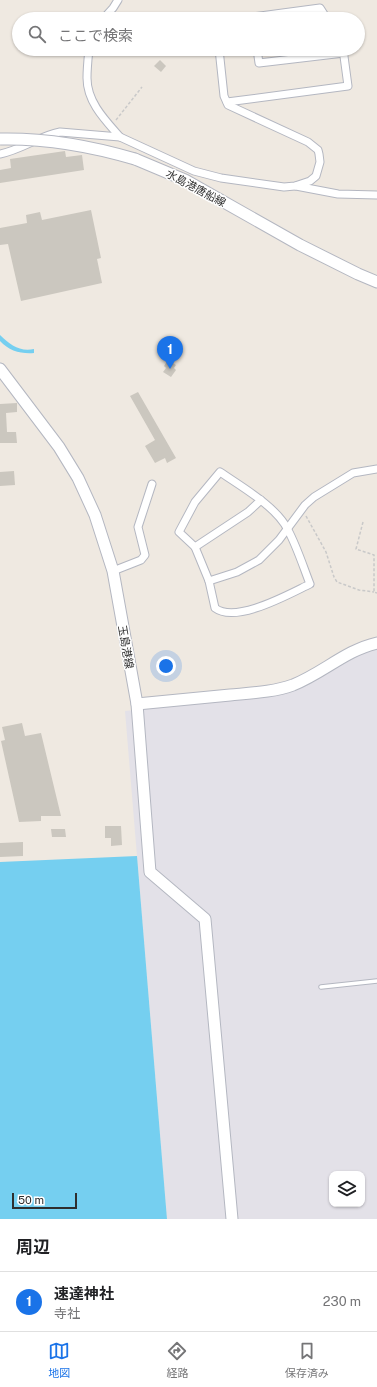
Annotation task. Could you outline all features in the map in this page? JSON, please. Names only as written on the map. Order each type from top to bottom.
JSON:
[{"type":"main road","name":"水島港唐船線","points":[[0,138],[56,141],[106,150],[136,159],[185,180],[300,245],[377,282]]},
{"type":"main road","points":[[358,274],[377,276]]},
{"type":"main road","points":[[358,274],[377,288]]},
{"type":"main road","name":"玉島港線","points":[[0,369],[59,447],[78,478],[95,515],[113,571],[137,704],[150,872],[205,919],[232,1219]]},
{"type":"main road","points":[[137,704],[268,691],[293,685],[340,658],[366,646],[377,643]]},
{"type":"street","points":[[109,12],[118,0]]},
{"type":"street","points":[[290,12],[320,8],[321,12]]},
{"type":"street","points":[[89,56],[87,79],[92,101],[103,118],[120,137]]},
{"type":"street","points":[[0,154],[19,148],[51,134],[60,132],[120,137],[194,171],[221,178],[284,187],[295,186],[310,181],[316,176],[320,162],[318,150],[308,142],[231,107],[224,96],[219,56]]},
{"type":"street","points":[[258,56],[259,63],[309,56]]},
{"type":"street","points":[[227,102],[348,86],[345,56]]},
{"type":"street","points":[[295,186],[338,194],[377,195]]},
{"type":"street","points":[[210,581],[237,572],[259,560],[269,552],[302,509],[314,497],[353,473],[377,469]]},
{"type":"street","points":[[220,472],[261,500],[276,514],[288,529],[310,584],[257,609],[220,612],[215,608],[210,581],[195,547],[179,532],[195,502],[220,472]]},
{"type":"street","points":[[113,571],[141,560],[145,555],[138,527],[152,484]]},
{"type":"street","points":[[195,547],[248,512],[261,500]]},
{"type":"lane","points":[[321,987],[377,981]]},
{"type":"path","points":[[111,127],[142,87]]},
{"type":"path","points":[[302,509],[326,552],[336,581],[339,584],[377,593]]},
{"type":"path","points":[[363,522],[356,549],[374,555],[374,592]]},
{"type":"shaded area","points":[[377,647],[377,1219],[167,1219],[125,711],[268,696],[296,689],[320,678],[344,662],[368,649]]},
{"type":"water","points":[[0,335],[20,349],[34,349],[34,353],[24,353],[7,347],[0,341]]},
{"type":"water","points":[[137,856],[167,1219],[0,1219],[0,862]]},
{"type":"building","points":[[160,60],[166,66],[161,72],[154,66]]},
{"type":"building","points":[[65,151],[66,157],[82,155],[84,170],[0,183],[0,170],[11,168],[10,159]]},
{"type":"building","points":[[91,210],[101,258],[97,259],[102,283],[21,301],[8,244],[0,245],[0,228],[27,223],[26,215],[40,212],[42,220]]},
{"type":"building","points":[[168,360],[176,365],[174,368],[176,370],[171,377],[163,372],[166,368],[164,366]]},
{"type":"building","points":[[138,392],[176,458],[167,463],[165,458],[155,463],[145,446],[155,440],[130,396]]},
{"type":"building","points":[[17,403],[17,412],[6,413],[7,432],[16,432],[17,443],[0,443],[0,404]]},
{"type":"building","points":[[14,471],[15,485],[0,486],[0,472]]},
{"type":"building","points":[[22,723],[25,736],[41,733],[61,816],[41,816],[41,821],[19,822],[1,741],[5,740],[2,727]]},
{"type":"building","points":[[105,826],[121,826],[122,845],[111,846],[111,838],[105,838]]},
{"type":"building","points":[[51,829],[65,829],[66,837],[52,837]]},
{"type":"building","points":[[23,842],[23,856],[0,857],[0,843]]},
{"type":"place","name":"速達神社","points":[[170,369]]}]
